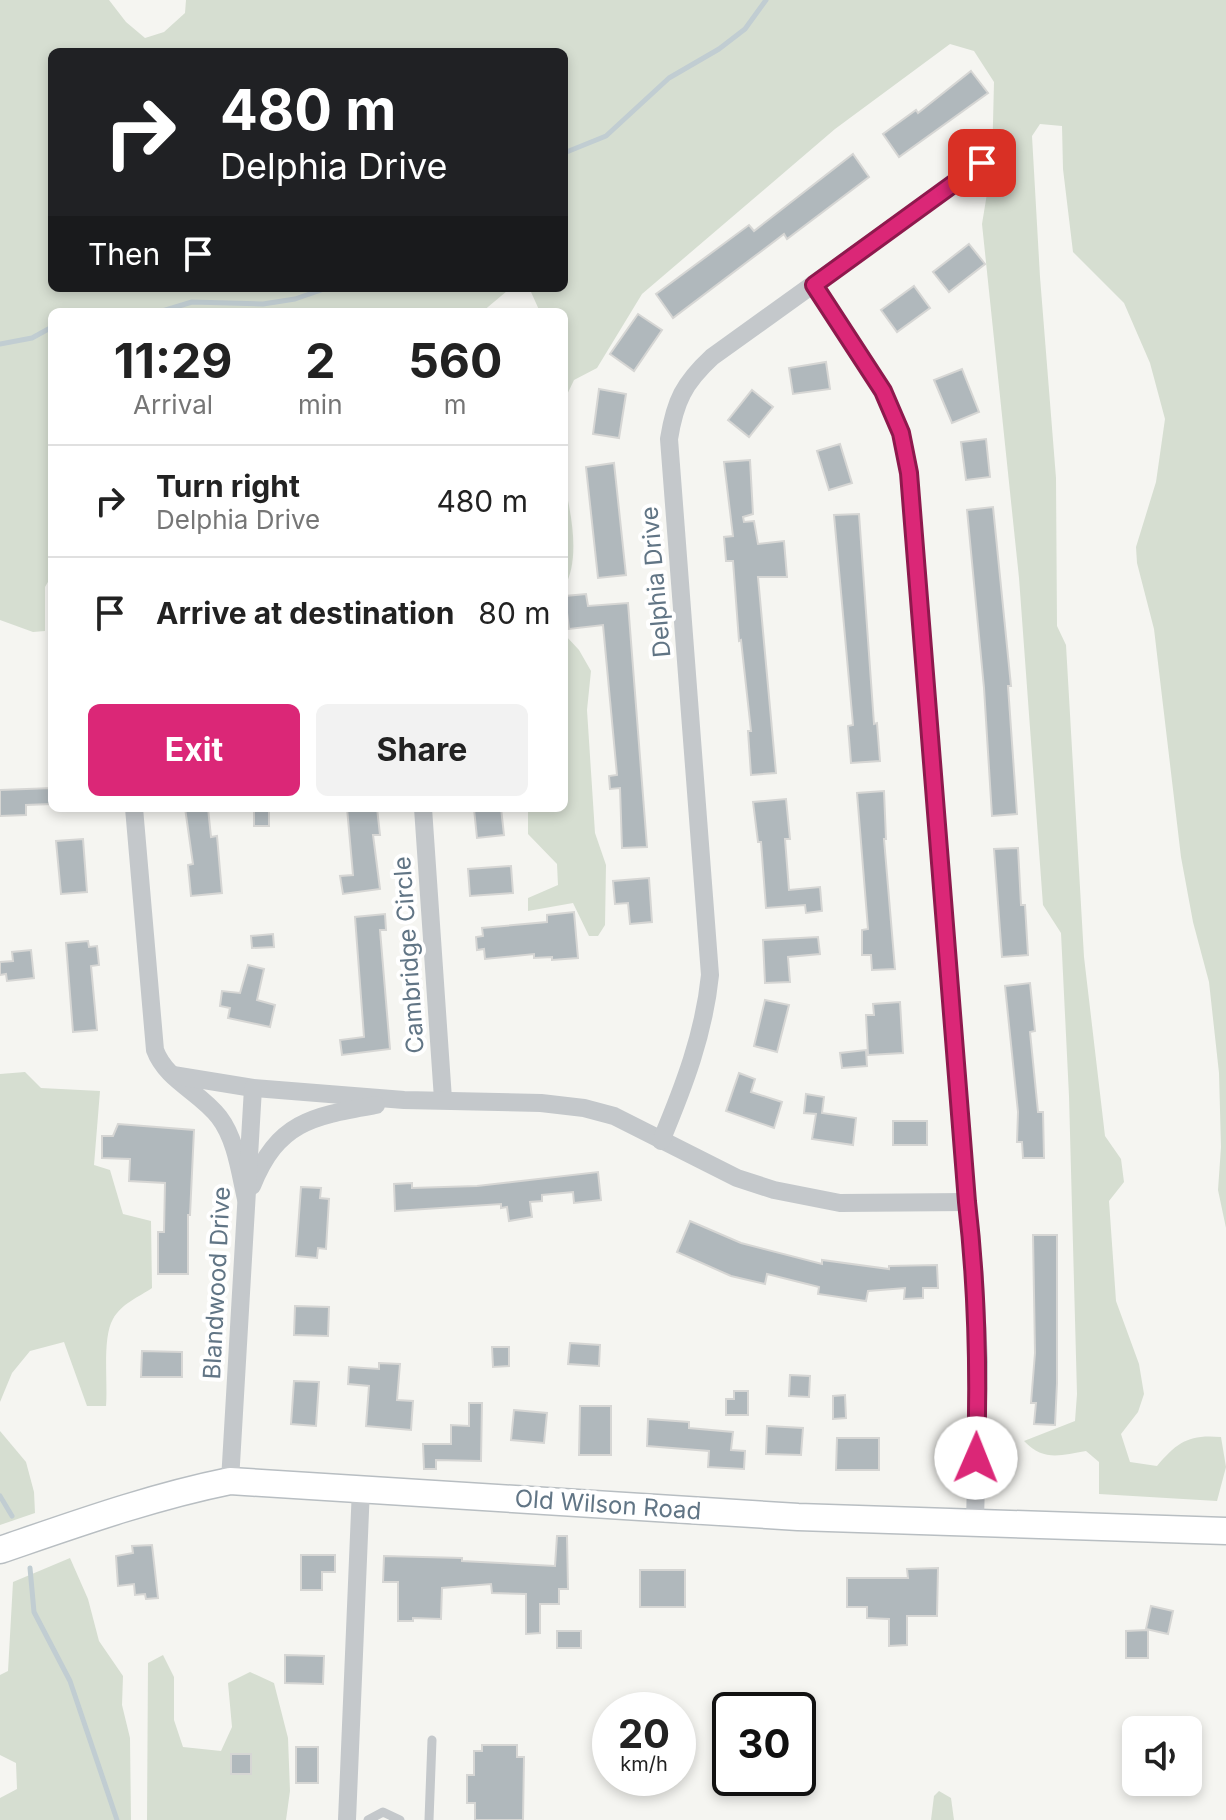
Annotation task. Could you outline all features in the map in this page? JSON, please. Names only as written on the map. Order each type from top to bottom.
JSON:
[{"type":"street","name":"Delphia Drive","points":[[661,1141],[697,1049],[706,1012],[710,975],[669,439],[673,412],[682,391],[712,357],[982,163]]},
{"type":"street","points":[[814,285],[883,391],[901,433],[909,473],[975,1280],[979,1362],[975,1521]]},
{"type":"street","points":[[134,812],[155,1050],[161,1066],[220,1118],[235,1155],[246,1199]]},
{"type":"street","name":"Cambridge Circle","points":[[423,812],[443,1099]]},
{"type":"street","points":[[173,1075],[253,1088],[404,1100],[541,1103],[584,1108],[614,1116],[737,1178],[808,1197],[873,1204],[967,1202]]},
{"type":"street","name":"Blandwood Drive","points":[[230,1481],[253,1088]]},
{"type":"street","points":[[246,1199],[265,1158],[290,1129],[321,1116],[404,1100]]},
{"type":"street","name":"Old Wilson Road","points":[[0,1550],[178,1492],[230,1481],[798,1517],[1226,1531]]},
{"type":"street","points":[[347,1820],[361,1488]]},
{"type":"lane","points":[[429,1820],[432,1740]]},
{"type":"lane","points":[[370,1820],[383,1812],[400,1820]]},
{"type":"shaded area","points":[[0,0],[109,0],[126,22],[145,38],[164,32],[185,13],[186,0],[1226,0],[1226,1228],[1218,1190],[1221,1147],[1219,1073],[1209,982],[1193,922],[1181,857],[1154,629],[1137,563],[1136,547],[1156,482],[1165,419],[1150,363],[1124,303],[1073,252],[1063,169],[1062,126],[1040,124],[1032,136],[1056,478],[1057,626],[1066,645],[1084,957],[1105,1136],[1121,1159],[1124,1182],[1109,1201],[1116,1301],[1139,1364],[1144,1394],[1138,1412],[1121,1434],[1130,1462],[1157,1466],[1184,1441],[1221,1437],[1226,1467],[1217,1501],[1099,1494],[1099,1462],[1086,1451],[1046,1454],[1031,1448],[1024,1441],[1075,1421],[1077,1394],[1069,1096],[1061,933],[1043,905],[1019,578],[982,224],[992,163],[994,82],[974,51],[950,44],[835,129],[642,294],[597,368],[574,380],[568,393],[568,308],[538,308],[531,292],[568,292],[568,48],[48,48],[48,292],[506,292],[487,308],[48,308],[48,582],[45,587],[45,631],[33,632],[0,620]]},
{"type":"shaded area","points":[[568,502],[573,550],[568,578]]},
{"type":"shaded area","points":[[568,638],[591,671],[587,710],[595,833],[606,865],[605,925],[598,936],[589,936],[573,903],[528,911],[528,898],[558,885],[557,864],[528,834],[528,812],[568,812]]},
{"type":"shaded area","points":[[25,1072],[41,1088],[100,1091],[94,1165],[110,1170],[123,1214],[151,1221],[152,1288],[131,1301],[113,1319],[106,1349],[106,1406],[87,1406],[64,1342],[30,1351],[12,1373],[0,1402],[0,1074]]},
{"type":"shaded area","points":[[0,1431],[26,1462],[34,1492],[35,1513],[0,1525]]},
{"type":"shaded area","points":[[70,1558],[88,1599],[99,1641],[123,1676],[122,1705],[130,1738],[131,1820],[0,1820],[0,1798],[17,1789],[16,1763],[0,1755],[0,1675],[8,1671],[13,1582]]},
{"type":"shaded area","points":[[163,1655],[174,1677],[174,1720],[183,1747],[221,1751],[232,1727],[228,1683],[250,1672],[274,1683],[288,1738],[290,1791],[286,1820],[147,1820],[148,1663]]},
{"type":"shaded area","points":[[939,1791],[951,1798],[954,1820],[931,1820],[934,1796]]},
{"type":"building","points":[[971,71],[988,93],[899,157],[883,134],[916,110],[918,113]]},
{"type":"building","points":[[853,154],[869,177],[787,239],[784,234],[673,318],[656,294],[749,225],[754,231]]},
{"type":"building","points":[[969,244],[985,264],[949,292],[933,272]]},
{"type":"building","points":[[914,286],[930,308],[897,332],[881,310]]},
{"type":"building","points":[[638,314],[662,330],[634,371],[610,354]]},
{"type":"building","points":[[826,362],[830,389],[793,394],[789,368]]},
{"type":"building","points":[[962,369],[979,412],[952,423],[934,380]]},
{"type":"building","points":[[599,389],[626,394],[619,438],[593,434]]},
{"type":"building","points":[[752,390],[773,407],[749,437],[728,420]]},
{"type":"building","points":[[986,439],[990,477],[966,480],[961,442]]},
{"type":"building","points":[[840,444],[852,483],[829,490],[817,451]]},
{"type":"building","points":[[750,460],[753,514],[743,517],[744,522],[754,521],[758,544],[784,541],[787,577],[758,577],[776,773],[751,775],[748,731],[751,731],[739,641],[733,561],[726,561],[724,537],[733,536],[724,462]]},
{"type":"building","points":[[614,463],[626,575],[598,578],[586,467]]},
{"type":"building","points":[[993,507],[1011,686],[1008,686],[1017,814],[992,816],[984,688],[967,510]]},
{"type":"building","points":[[859,514],[874,724],[877,723],[880,761],[851,763],[848,726],[853,725],[834,515]]},
{"type":"building","points":[[586,594],[588,606],[628,603],[647,847],[622,848],[620,788],[610,789],[609,776],[617,775],[603,625],[569,629],[568,596]]},
{"type":"building","points":[[48,788],[48,804],[26,805],[26,815],[0,816],[0,790]]},
{"type":"building","points":[[884,791],[884,839],[895,969],[872,970],[871,955],[862,955],[862,930],[868,929],[857,793]]},
{"type":"building","points":[[786,799],[790,839],[785,839],[789,890],[820,887],[822,911],[806,913],[805,905],[766,908],[761,842],[758,842],[753,802]]},
{"type":"building","points":[[186,812],[208,812],[211,837],[217,836],[222,893],[191,896],[188,865],[193,864]]},
{"type":"building","points":[[254,812],[269,812],[269,826],[254,826]]},
{"type":"building","points":[[347,812],[377,812],[380,835],[373,835],[380,889],[343,894],[340,876],[353,875]]},
{"type":"building","points":[[474,812],[501,812],[504,835],[477,838]]},
{"type":"building","points":[[83,839],[87,892],[61,894],[56,841]]},
{"type":"building","points":[[1018,848],[1028,955],[1002,957],[994,849]]},
{"type":"building","points":[[511,866],[513,893],[470,896],[468,869]]},
{"type":"building","points":[[649,878],[652,922],[630,924],[628,903],[615,904],[613,881]]},
{"type":"building","points":[[574,912],[578,958],[552,960],[552,957],[534,958],[534,954],[485,959],[484,949],[477,950],[476,937],[483,936],[482,928],[547,922],[547,915]]},
{"type":"building","points":[[385,914],[386,930],[380,930],[390,1049],[342,1055],[340,1040],[364,1037],[355,917]]},
{"type":"building","points":[[273,934],[274,947],[252,948],[251,936]]},
{"type":"building","points":[[818,937],[820,954],[788,957],[790,982],[765,983],[763,940]]},
{"type":"building","points":[[88,941],[89,947],[97,946],[99,965],[91,966],[97,1030],[73,1032],[66,943]]},
{"type":"building","points":[[31,950],[34,978],[7,981],[6,974],[0,975],[0,962],[13,961],[12,952]]},
{"type":"building","points":[[248,965],[264,969],[257,1000],[275,1005],[270,1027],[228,1018],[230,1008],[220,1006],[222,991],[240,993]]},
{"type":"building","points":[[1030,983],[1035,1031],[1030,1032],[1038,1112],[1043,1112],[1044,1158],[1023,1158],[1022,1142],[1017,1142],[1018,1112],[1005,986]]},
{"type":"building","points":[[765,1000],[789,1005],[777,1052],[754,1046]]},
{"type":"building","points":[[900,1002],[903,1053],[868,1055],[866,1015],[874,1015],[873,1004]]},
{"type":"building","points":[[866,1050],[867,1066],[842,1068],[840,1053]]},
{"type":"building","points":[[739,1073],[755,1079],[751,1092],[782,1102],[774,1128],[726,1111]]},
{"type":"building","points":[[806,1094],[824,1097],[822,1113],[856,1118],[853,1145],[812,1139],[816,1114],[804,1113]]},
{"type":"building","points":[[893,1121],[927,1121],[927,1145],[893,1145]]},
{"type":"building","points":[[118,1124],[194,1130],[188,1215],[188,1274],[158,1274],[158,1232],[164,1232],[165,1183],[129,1181],[130,1159],[102,1158],[102,1136],[113,1136]]},
{"type":"building","points":[[598,1172],[601,1200],[574,1203],[573,1192],[542,1195],[542,1201],[530,1202],[532,1217],[509,1221],[507,1207],[501,1208],[501,1204],[395,1211],[394,1184],[412,1183],[412,1188],[477,1186]]},
{"type":"building","points":[[301,1187],[321,1188],[320,1198],[329,1199],[326,1249],[318,1248],[317,1258],[296,1256]]},
{"type":"building","points":[[690,1221],[741,1243],[822,1264],[822,1260],[889,1269],[889,1266],[937,1265],[938,1288],[923,1288],[923,1298],[904,1299],[905,1288],[868,1291],[866,1301],[818,1294],[819,1287],[767,1274],[765,1284],[731,1276],[677,1252]]},
{"type":"building","points":[[1033,1235],[1057,1235],[1055,1425],[1034,1424],[1036,1403],[1031,1403],[1035,1353]]},
{"type":"building","points":[[295,1306],[329,1307],[328,1336],[294,1335]]},
{"type":"building","points":[[570,1343],[600,1345],[599,1366],[568,1364]]},
{"type":"building","points":[[492,1347],[509,1347],[509,1366],[493,1367]]},
{"type":"building","points":[[142,1351],[182,1352],[182,1377],[141,1377]]},
{"type":"building","points":[[379,1363],[400,1364],[397,1400],[413,1401],[411,1430],[366,1426],[369,1386],[348,1384],[349,1367],[379,1369]]},
{"type":"building","points":[[790,1375],[810,1376],[809,1397],[789,1396]]},
{"type":"building","points":[[294,1381],[319,1382],[316,1426],[291,1424]]},
{"type":"building","points":[[734,1391],[748,1391],[748,1415],[726,1415],[726,1399],[734,1399]]},
{"type":"building","points":[[845,1395],[846,1418],[833,1419],[833,1396]]},
{"type":"building","points":[[469,1403],[482,1403],[481,1461],[436,1460],[436,1469],[424,1469],[423,1444],[451,1444],[451,1425],[469,1426]]},
{"type":"building","points":[[580,1406],[611,1406],[611,1455],[579,1455]]},
{"type":"building","points":[[514,1410],[547,1413],[544,1443],[511,1440]]},
{"type":"building","points":[[648,1419],[689,1422],[689,1428],[733,1432],[731,1450],[745,1451],[744,1469],[708,1467],[709,1451],[647,1446]]},
{"type":"building","points":[[767,1426],[803,1428],[801,1455],[766,1454]]},
{"type":"building","points":[[837,1438],[879,1438],[879,1470],[836,1470]]},
{"type":"building","points":[[557,1536],[567,1536],[568,1589],[559,1589],[559,1604],[540,1604],[540,1633],[526,1634],[526,1594],[492,1593],[491,1584],[442,1588],[441,1619],[398,1621],[398,1582],[383,1582],[384,1556],[462,1558],[462,1561],[555,1566]]},
{"type":"building","points":[[152,1545],[158,1598],[146,1599],[145,1594],[135,1595],[134,1584],[118,1586],[116,1556],[133,1553],[132,1546]]},
{"type":"building","points":[[301,1555],[335,1555],[335,1572],[322,1572],[322,1590],[301,1590]]},
{"type":"building","points":[[938,1568],[937,1616],[907,1616],[907,1645],[889,1646],[889,1619],[867,1618],[867,1607],[847,1607],[847,1578],[908,1578],[907,1569]]},
{"type":"building","points":[[640,1570],[685,1570],[685,1607],[640,1607]]},
{"type":"building","points":[[1151,1606],[1173,1611],[1168,1634],[1146,1629]]},
{"type":"building","points":[[1148,1630],[1148,1658],[1126,1658],[1126,1631]]},
{"type":"building","points":[[557,1631],[581,1631],[581,1648],[557,1648]]},
{"type":"building","points":[[285,1655],[324,1656],[323,1684],[285,1683]]},
{"type":"building","points":[[482,1745],[517,1745],[517,1757],[524,1757],[523,1820],[475,1820],[475,1803],[467,1803],[467,1775],[474,1775],[474,1751],[482,1751]]},
{"type":"building","points":[[296,1747],[318,1747],[318,1783],[296,1783]]},
{"type":"building","points":[[231,1754],[251,1754],[251,1774],[231,1774]]},
{"type":"waterway","points":[[568,151],[606,136],[669,78],[719,49],[745,29],[766,0]]},
{"type":"waterway","points":[[172,308],[192,302],[263,304],[315,292]]},
{"type":"waterway","points":[[0,344],[32,338],[48,329]]},
{"type":"waterway","points":[[0,1496],[12,1516]]},
{"type":"waterway","points":[[30,1568],[34,1612],[70,1681],[117,1820]]},
{"type":"route","points":[[976,1458],[979,1362],[975,1280],[909,473],[901,433],[883,391],[814,285],[982,163]]}]
